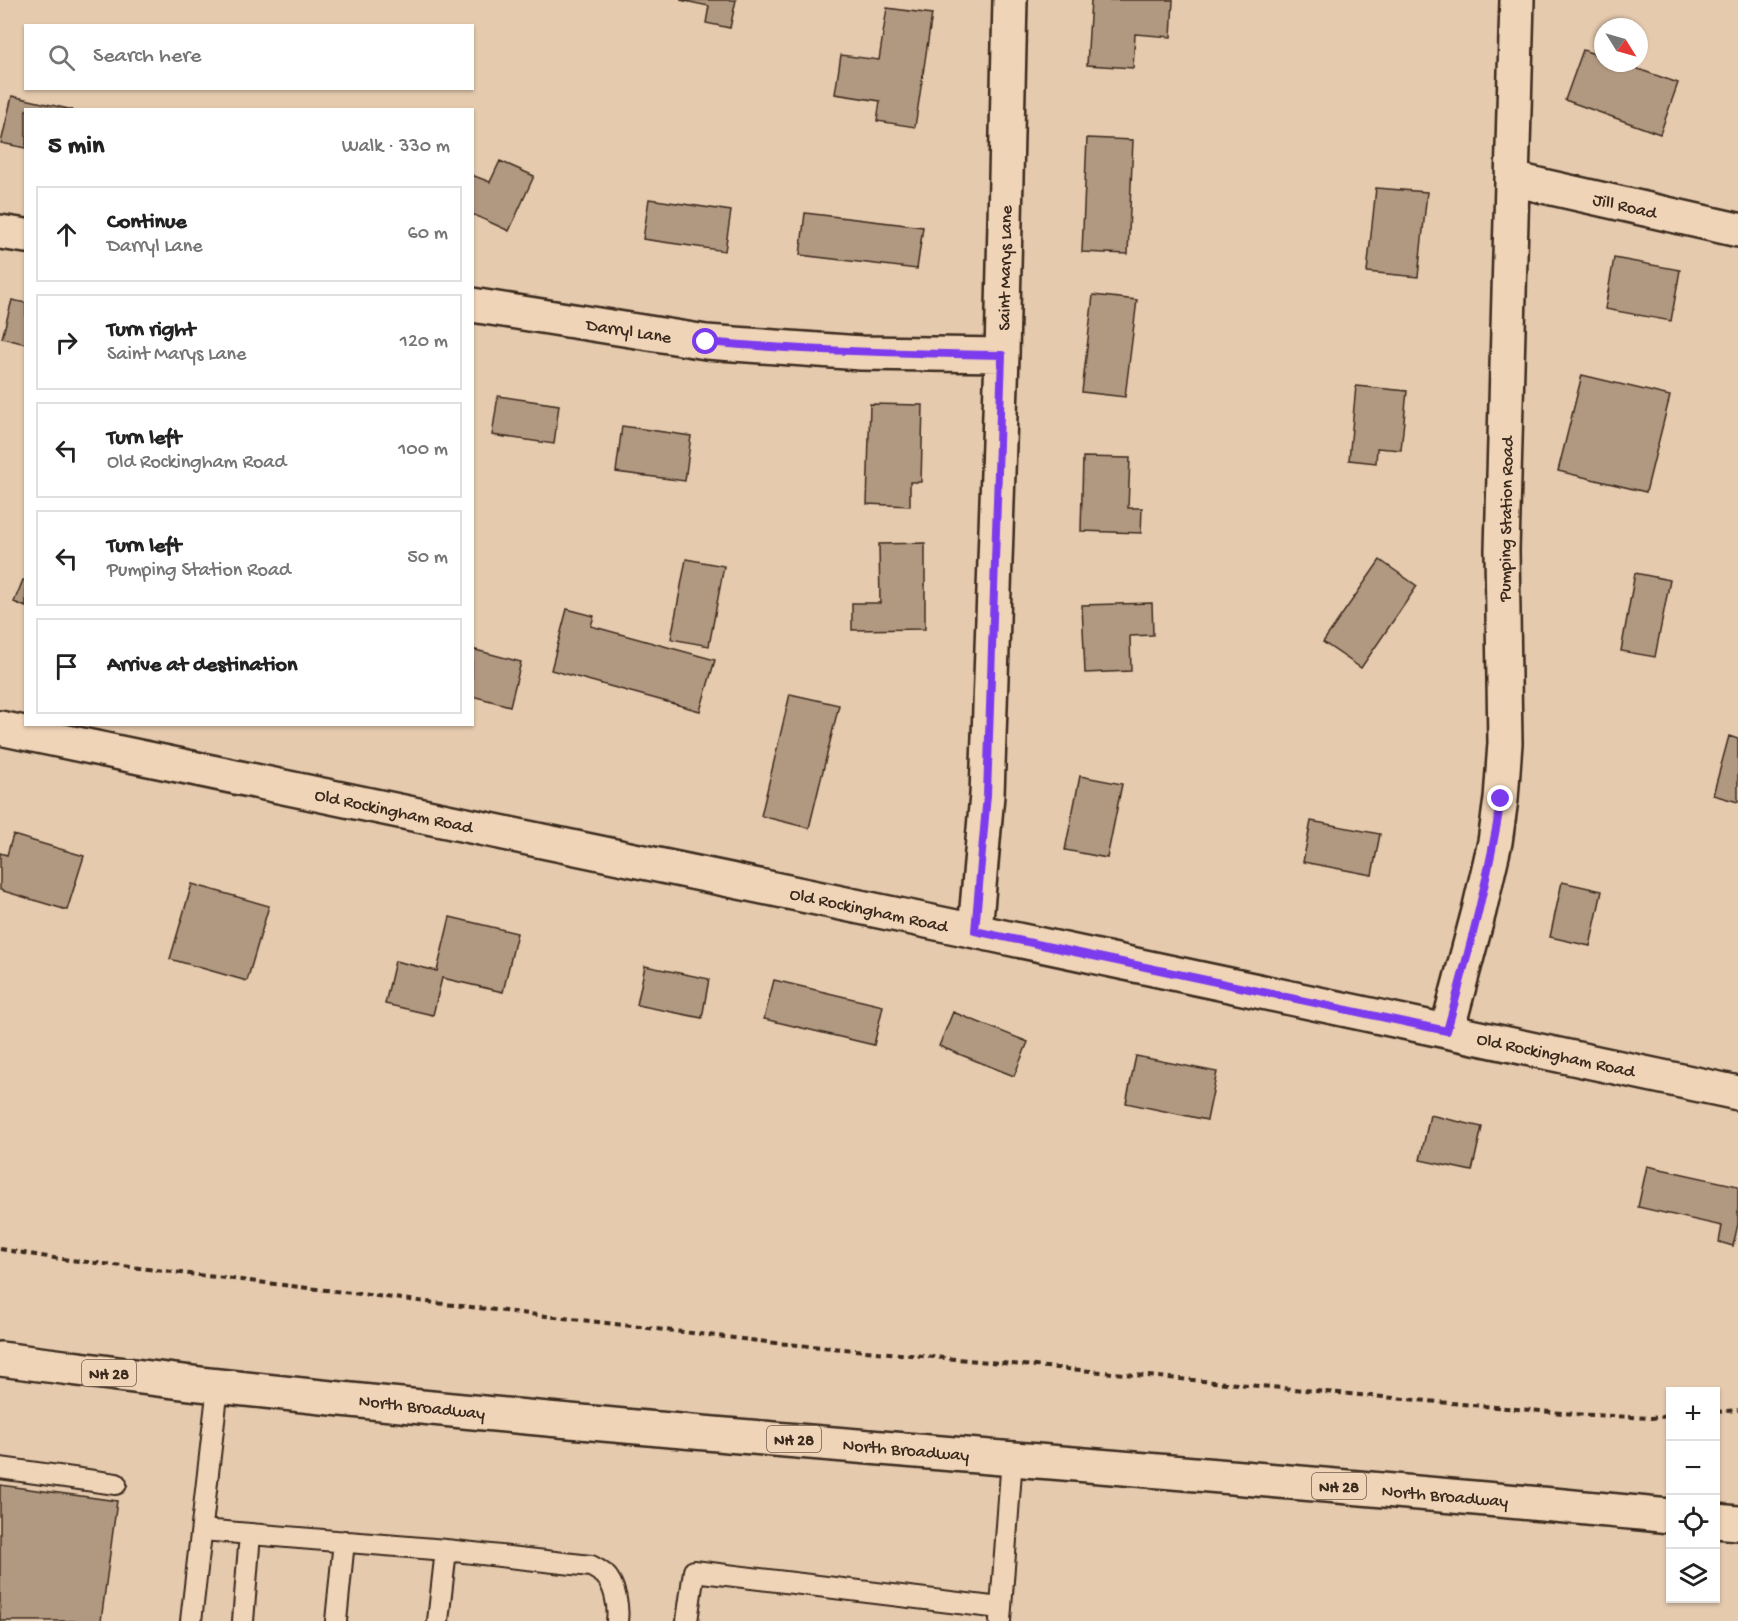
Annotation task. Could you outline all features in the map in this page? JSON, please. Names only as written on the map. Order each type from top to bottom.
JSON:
[{"type":"street","name":"Saint Marys Lane","points":[[975,931],[987,795],[1002,355],[1010,0]]},
{"type":"street","name":"Pumping Station Road","points":[[1447,1031],[1495,842],[1505,743],[1502,550],[1517,0]]},
{"type":"street","name":"Jill Road","points":[[1512,179],[1738,230]]},
{"type":"street","points":[[0,232],[24,236]]},
{"type":"street","name":"Darryl Lane","points":[[474,305],[706,342],[861,353],[1002,355]]},
{"type":"street","name":"Old Rockingham Road","points":[[0,728],[1738,1093]]},
{"type":"street","name":"North Broadway","points":[[0,1359],[218,1386],[577,1421],[1451,1495],[1666,1516]]},
{"type":"street","points":[[1720,1521],[1738,1523]]},
{"type":"lane","points":[[191,1621],[218,1386]]},
{"type":"lane","points":[[687,1621],[694,1572],[1000,1614],[1012,1458]]},
{"type":"lane","points":[[0,1468],[116,1484]]},
{"type":"lane","points":[[202,1530],[446,1550],[591,1566],[605,1574],[614,1592],[619,1611],[617,1621]]},
{"type":"lane","points":[[243,1621],[250,1534]]},
{"type":"lane","points":[[336,1621],[344,1541]]},
{"type":"lane","points":[[438,1621],[446,1550]]},
{"type":"path","points":[[0,1248],[66,1260],[776,1343],[1574,1414],[1651,1418],[1666,1416]]},
{"type":"path","points":[[1720,1412],[1738,1410]]},
{"type":"building","points":[[680,0],[736,0],[730,28],[706,23],[709,6]]},
{"type":"building","points":[[1091,0],[1173,0],[1171,37],[1135,34],[1133,68],[1087,65]]},
{"type":"building","points":[[887,8],[932,14],[915,127],[877,121],[880,101],[835,94],[841,55],[879,60]]},
{"type":"building","points":[[1583,50],[1594,54],[1594,72],[1647,72],[1678,83],[1660,134],[1565,100]]},
{"type":"building","points":[[12,96],[64,108],[24,108],[24,148],[1,143]]},
{"type":"building","points":[[1087,138],[1133,140],[1128,254],[1082,252]]},
{"type":"building","points":[[500,161],[534,176],[509,231],[474,215],[474,176],[490,182]]},
{"type":"building","points":[[1376,188],[1427,192],[1418,277],[1367,272]]},
{"type":"building","points":[[649,199],[731,211],[725,251],[643,239]]},
{"type":"building","points":[[805,213],[923,227],[917,269],[800,255]]},
{"type":"building","points":[[1614,258],[1680,270],[1671,321],[1605,309]]},
{"type":"building","points":[[1093,295],[1137,300],[1125,397],[1082,392]]},
{"type":"building","points":[[12,300],[24,303],[24,344],[2,338]]},
{"type":"building","points":[[1582,375],[1670,396],[1646,492],[1558,471]]},
{"type":"building","points":[[1356,386],[1407,391],[1401,450],[1377,448],[1376,463],[1349,460]]},
{"type":"building","points":[[498,396],[559,405],[554,444],[492,435]]},
{"type":"building","points":[[870,404],[923,405],[921,482],[910,482],[910,506],[867,504]]},
{"type":"building","points":[[622,426],[691,436],[685,481],[616,472]]},
{"type":"building","points":[[1083,457],[1130,458],[1128,508],[1142,508],[1141,533],[1081,531]]},
{"type":"building","points":[[925,543],[925,629],[852,630],[852,603],[880,603],[879,544]]},
{"type":"building","points":[[686,559],[724,566],[709,646],[671,639]]},
{"type":"building","points":[[1380,560],[1417,586],[1361,668],[1323,642]]},
{"type":"building","points":[[1635,573],[1670,580],[1655,657],[1621,651]]},
{"type":"building","points":[[23,580],[24,580],[24,606],[14,602]]},
{"type":"building","points":[[1152,603],[1153,635],[1130,636],[1131,671],[1085,673],[1082,605]]},
{"type":"building","points":[[567,609],[594,616],[591,626],[715,660],[700,711],[551,670]]},
{"type":"building","points":[[474,650],[521,662],[510,706],[474,697]]},
{"type":"building","points":[[790,694],[839,705],[809,828],[761,816]]},
{"type":"building","points":[[1729,736],[1738,739],[1738,802],[1713,795]]},
{"type":"building","points":[[1080,776],[1122,784],[1107,858],[1065,850]]},
{"type":"building","points":[[1311,821],[1380,834],[1372,875],[1303,862]]},
{"type":"building","points":[[13,835],[84,856],[67,910],[0,890],[0,853],[7,855]]},
{"type":"building","points":[[1562,882],[1602,891],[1590,946],[1550,937]]},
{"type":"building","points":[[192,884],[269,906],[247,981],[170,959]]},
{"type":"building","points":[[450,917],[517,933],[503,992],[442,978],[433,1015],[385,1004],[395,961],[437,971]]},
{"type":"building","points":[[645,966],[709,979],[702,1018],[637,1005]]},
{"type":"building","points":[[774,980],[883,1006],[874,1045],[764,1019]]},
{"type":"building","points":[[953,1012],[1028,1042],[1014,1076],[939,1046]]},
{"type":"building","points":[[1136,1056],[1217,1072],[1207,1120],[1126,1103]]},
{"type":"building","points":[[1430,1115],[1482,1127],[1472,1171],[1420,1160]]},
{"type":"building","points":[[1647,1166],[1738,1186],[1738,1224],[1733,1246],[1719,1242],[1722,1226],[1638,1207]]},
{"type":"building","points":[[0,1485],[117,1501],[101,1621],[0,1621]]},
{"type":"route","points":[[706,342],[861,353],[1002,355],[987,795],[975,931],[1447,1031],[1495,842],[1501,799]]}]
